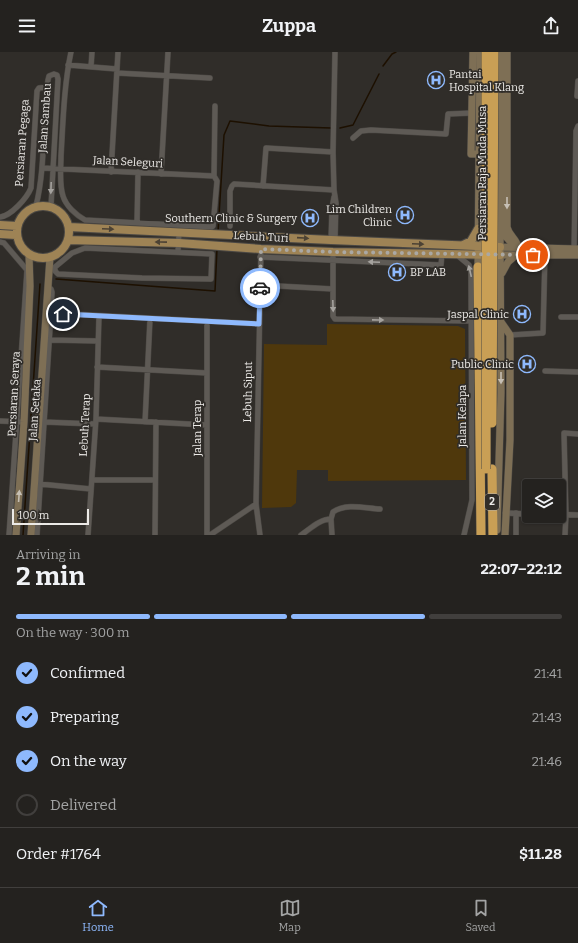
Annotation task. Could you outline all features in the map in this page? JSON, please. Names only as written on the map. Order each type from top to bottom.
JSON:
[{"type":"highway","name":"Persiaran Raja Muda Musa","points":[[486,52],[489,469],[493,535]]},
{"type":"highway","name":"Persiaran Raja Muda Musa","points":[[485,535],[489,469],[494,52]]},
{"type":"highway","points":[[478,267],[475,295],[481,535]]},
{"type":"main road","points":[[473,52],[471,154],[480,154]]},
{"type":"main road","points":[[478,267],[480,52]]},
{"type":"main road","points":[[497,535],[501,392],[501,52]]},
{"type":"main road","points":[[507,52],[507,227],[508,233],[517,241],[518,247]]},
{"type":"main road","points":[[473,70],[480,74]]},
{"type":"main road","points":[[501,140],[507,109]]},
{"type":"main road","points":[[36,206],[51,206],[63,214],[69,227],[68,240],[64,248],[58,254],[50,258],[29,255],[21,246],[16,235],[17,226],[24,213],[36,206]]},
{"type":"main road","points":[[479,215],[485,228],[492,230],[497,225],[500,215]]},
{"type":"main road","points":[[0,225],[17,226]]},
{"type":"main road","name":"Lebuh Turi","points":[[69,227],[179,233],[216,232],[333,240],[462,246],[478,250],[500,251]]},
{"type":"main road","points":[[500,227],[504,236],[518,247]]},
{"type":"main road","points":[[462,246],[471,241],[478,229]]},
{"type":"main road","points":[[0,234],[16,235]]},
{"type":"main road","name":"Lebuh Turi","points":[[68,240],[214,244],[261,253],[309,251],[465,254],[478,250]]},
{"type":"main road","points":[[309,251],[324,249],[330,246],[333,240]]},
{"type":"main road","points":[[500,251],[518,247],[576,252]]},
{"type":"main road","points":[[500,251],[516,255],[545,255],[576,252]]},
{"type":"main road","points":[[465,254],[475,261],[478,267]]},
{"type":"main road","name":"Persiaran Seraya","points":[[16,535],[20,422],[30,286],[29,255]]},
{"type":"main road","points":[[501,277],[508,262],[516,255]]},
{"type":"main road","points":[[31,535],[50,258]]},
{"type":"main road","points":[[475,295],[485,283],[492,284],[498,288],[501,298]]},
{"type":"main road","points":[[501,322],[510,335],[510,440],[505,535]]},
{"type":"main road","points":[[501,392],[510,392]]},
{"type":"street","name":"Lebuh Turi","points":[[71,52],[68,65],[61,169],[62,195],[66,202],[78,216],[85,220],[137,222],[216,232]]},
{"type":"street","points":[[91,67],[92,52]]},
{"type":"street","points":[[111,172],[118,52]]},
{"type":"street","points":[[161,174],[168,52]]},
{"type":"street","points":[[333,240],[336,203],[334,198],[333,152],[335,52]]},
{"type":"street","points":[[68,65],[167,76],[210,78]]},
{"type":"street","name":"Jalan Sambau","points":[[36,206],[40,191],[47,87],[49,76],[51,74],[57,75],[51,206]]},
{"type":"street","points":[[577,96],[578,82]]},
{"type":"street","name":"Persiaran Pegaga","points":[[0,217],[4,217],[23,201],[28,196],[31,188],[37,91],[38,88],[47,87]]},
{"type":"street","points":[[215,106],[214,176],[217,181],[214,224],[216,232]]},
{"type":"street","points":[[353,138],[361,131],[370,130],[446,134],[448,114],[472,113]]},
{"type":"street","points":[[576,252],[576,131],[578,126]]},
{"type":"street","points":[[263,186],[266,148],[333,152]]},
{"type":"street","name":"Jalan Seleguri","points":[[42,168],[214,176]]},
{"type":"street","points":[[137,222],[138,172]]},
{"type":"street","points":[[230,226],[230,191],[234,184],[334,190]]},
{"type":"street","points":[[178,252],[179,233]]},
{"type":"street","name":"Persiaran Seraya","points":[[0,242],[4,243],[27,270],[20,422],[9,535]]},
{"type":"street","points":[[85,248],[178,252],[212,254],[211,280],[58,274],[55,271],[55,267],[72,253],[85,248]]},
{"type":"street","points":[[333,252],[333,316],[335,319],[471,321]]},
{"type":"street","points":[[261,253],[333,261],[441,265],[442,254]]},
{"type":"street","name":"Lebuh Siput","points":[[260,535],[256,504],[261,253]]},
{"type":"street","name":"Jalan Kelapa","points":[[456,254],[469,265],[475,295],[471,321],[476,356],[472,500],[464,535]]},
{"type":"street","points":[[510,335],[543,333],[545,255]]},
{"type":"street","points":[[260,285],[333,289]]},
{"type":"street","name":"Jalan Setaka","points":[[37,535],[50,340],[52,292],[48,287]]},
{"type":"street","points":[[51,313],[259,324]]},
{"type":"street","name":"Lebuh Terap","points":[[88,535],[95,421],[99,316]]},
{"type":"street","points":[[561,317],[578,317]]},
{"type":"street","points":[[145,422],[150,319]]},
{"type":"street","name":"Jalan Terap","points":[[207,321],[207,535]]},
{"type":"street","points":[[50,340],[98,341]]},
{"type":"street","points":[[97,367],[207,373]]},
{"type":"street","points":[[545,372],[578,372]]},
{"type":"street","points":[[0,421],[20,422]]},
{"type":"street","points":[[44,422],[156,422],[207,425]]},
{"type":"street","points":[[155,535],[156,422]]},
{"type":"street","points":[[565,479],[564,433],[578,434]]},
{"type":"street","points":[[92,480],[155,480]]},
{"type":"street","points":[[40,484],[91,489]]},
{"type":"street","points":[[210,535],[256,504]]},
{"type":"street","points":[[332,535],[332,512],[349,506],[380,509]]},
{"type":"street","points":[[505,513],[522,513]]},
{"type":"street","points":[[516,513],[516,535]]},
{"type":"street","points":[[566,515],[578,515]]},
{"type":"street","points":[[301,535],[319,522],[331,519]]},
{"type":"street","points":[[565,535],[566,523]]},
{"type":"shaded area","points":[[327,324],[458,326],[465,329],[466,480],[328,481],[328,470],[297,470],[296,503],[291,507],[262,508],[264,344],[327,345]]},
{"type":"waterway","points":[[383,66],[392,54],[396,52]]},
{"type":"waterway","points":[[340,128],[353,125],[379,74]]},
{"type":"waterway","points":[[218,232],[224,135],[230,121],[269,126],[331,128]]},
{"type":"waterway","points":[[56,279],[215,291],[217,249]]},
{"type":"waterway","points":[[23,535],[40,284]]},
{"type":"way so far","points":[[260,288],[261,249],[333,252],[533,255]]},
{"type":"place","name":"Pantai Hospital Klang","points":[[436,80]]},
{"type":"place","name":"Lim Children Clinic","points":[[405,215]]},
{"type":"place","name":"Southern Clinic & Surgery","points":[[310,218]]},
{"type":"place","name":"BP LAB","points":[[397,272]]},
{"type":"place","name":"Jaspal Clinic","points":[[522,314]]},
{"type":"place","name":"Public Clinic","points":[[527,364]]},
{"type":"route","points":[[63,314],[259,324],[260,288]]}]
